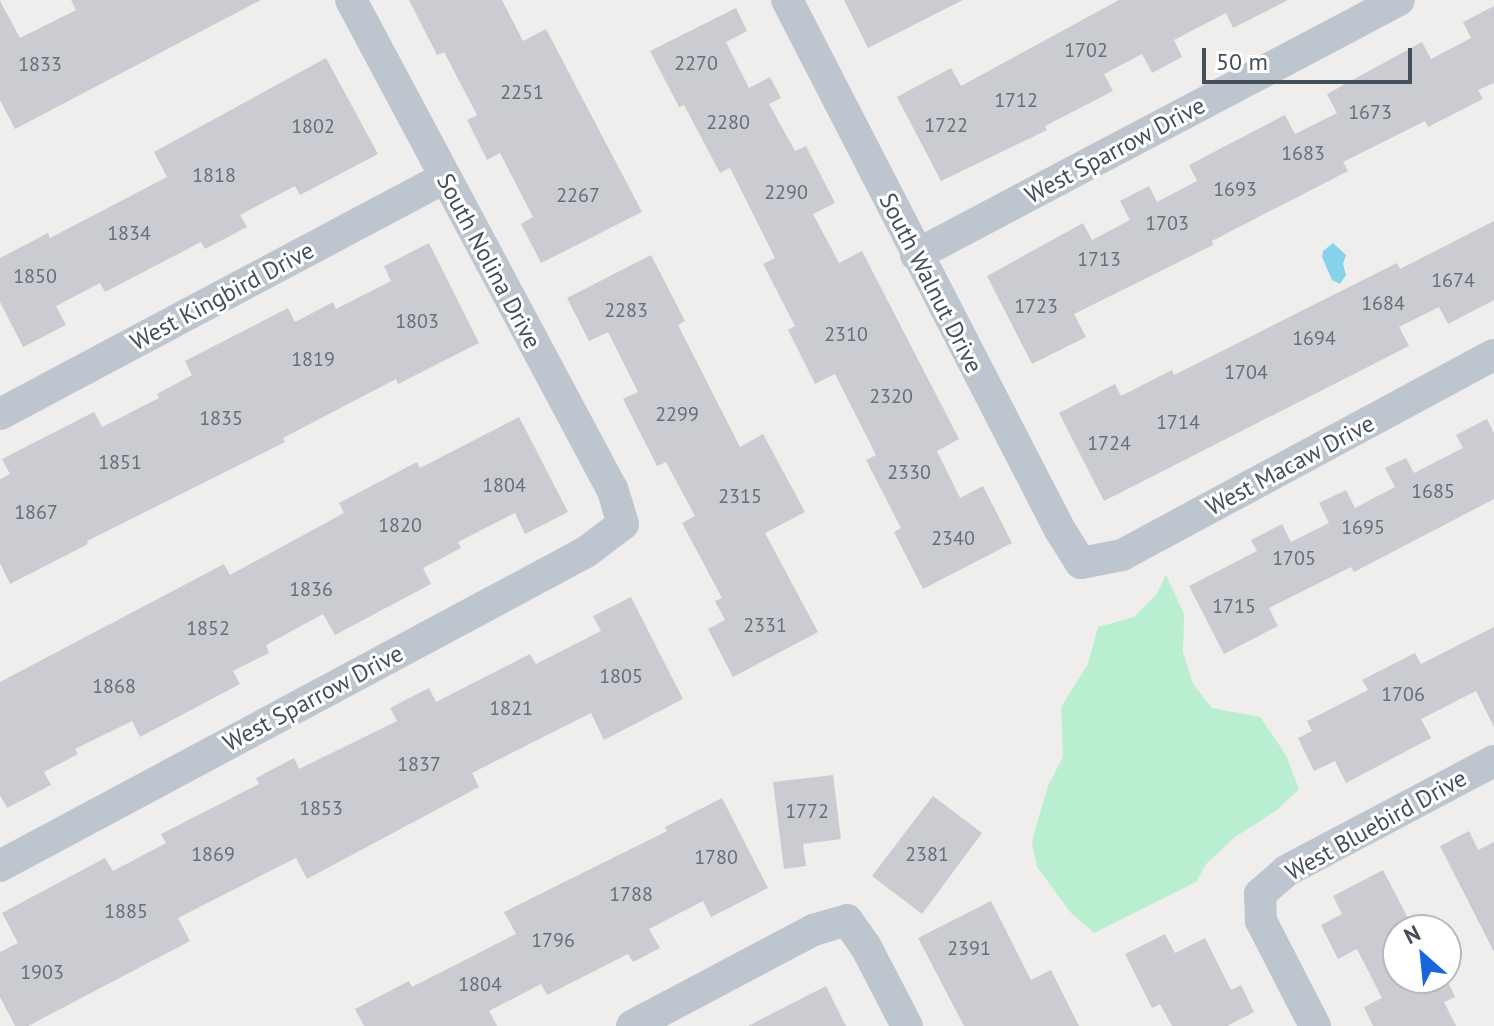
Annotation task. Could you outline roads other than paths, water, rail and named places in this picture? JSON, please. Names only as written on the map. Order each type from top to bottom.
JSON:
[{"type":"street","name":"South Nolina Drive","points":[[351,0],[612,489],[623,524]]},
{"type":"street","name":"South Walnut Drive","points":[[787,0],[916,255],[1060,530],[1081,563]]},
{"type":"street","name":"West Sparrow Drive","points":[[916,255],[1399,0]]},
{"type":"street","name":"West Kingbird Drive","points":[[0,414],[444,178]]},
{"type":"street","name":"West Macaw Drive","points":[[1081,563],[1122,555],[1494,355]]},
{"type":"street","name":"West Sparrow Drive","points":[[0,866],[586,552],[623,524]]},
{"type":"street","name":"West Bluebird Drive","points":[[1315,1026],[1261,921],[1260,894],[1286,871],[1494,761]]},
{"type":"street","points":[[632,1026],[813,930],[847,920],[866,947],[907,1026]]},
{"type":"water","points":[[1333,243],[1346,255],[1343,264],[1346,275],[1340,284],[1332,280],[1322,257],[1323,251]]}]
